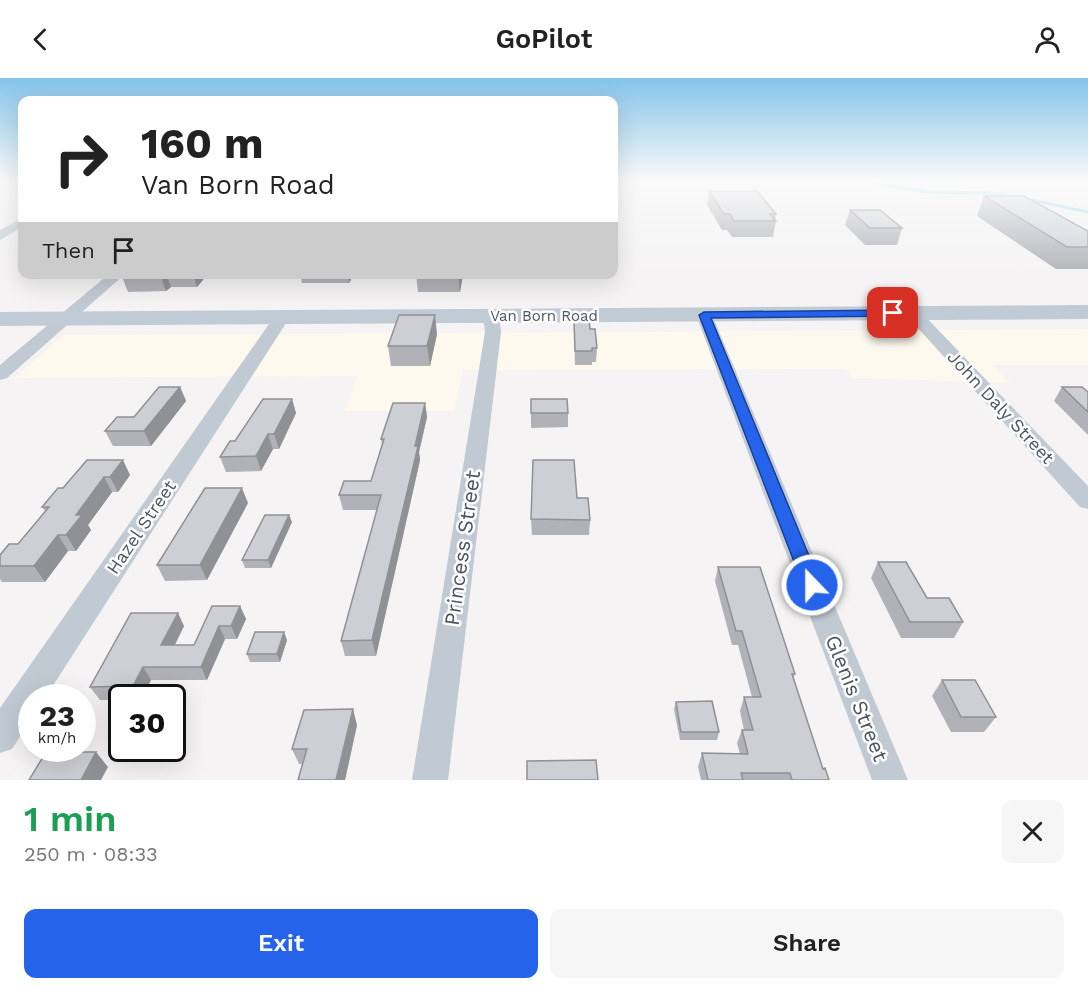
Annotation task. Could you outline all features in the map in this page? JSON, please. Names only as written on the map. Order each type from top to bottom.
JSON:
[{"type":"main road","name":"Van Born Road","points":[[0,319],[1088,312]]},
{"type":"street","points":[[0,236],[18,225]]},
{"type":"street","points":[[0,374],[112,279]]},
{"type":"street","name":"John Daly Street","points":[[913,313],[1088,501]]},
{"type":"street","name":"Glenis Street","points":[[704,315],[890,780]]},
{"type":"street","name":"Princess Street","points":[[430,780],[493,332],[491,316]]},
{"type":"street","name":"Hazel Street","points":[[0,737],[282,317]]},
{"type":"shaded area","points":[[1088,329],[1088,365],[993,365],[1010,383],[852,378],[846,369],[463,370],[454,411],[345,411],[357,376],[14,378],[64,335]]},
{"type":"building","points":[[775,213],[770,214],[776,221],[734,221],[730,214],[724,214]]},
{"type":"building","points":[[853,213],[883,213],[902,228],[870,228]]},
{"type":"building","points":[[1011,213],[1055,213],[1088,231],[1088,247],[1067,247]]},
{"type":"building","points":[[399,315],[435,315],[427,346],[388,346]]},
{"type":"building","points":[[574,321],[589,321],[590,329],[595,329],[597,348],[592,348],[592,351],[575,351]]},
{"type":"building","points":[[159,387],[180,387],[144,431],[105,431],[117,417],[134,417]]},
{"type":"building","points":[[1062,387],[1082,387],[1088,392],[1088,412]]},
{"type":"building","points":[[263,399],[292,399],[274,434],[268,434],[256,456],[220,457],[230,441],[235,441]]},
{"type":"building","points":[[531,399],[567,399],[568,413],[531,413]]},
{"type":"building","points":[[393,403],[425,403],[415,446],[418,446],[372,640],[341,641],[381,495],[339,495],[344,481],[371,481]]},
{"type":"building","points":[[87,460],[123,460],[110,477],[104,477],[76,515],[82,515],[66,535],[58,535],[34,566],[0,566],[0,555],[9,544],[18,544],[49,507],[42,507],[58,488],[63,488]]},
{"type":"building","points":[[533,460],[574,460],[577,498],[588,498],[590,520],[531,519]]},
{"type":"building","points":[[205,488],[242,488],[200,565],[157,565]]},
{"type":"building","points":[[265,515],[289,515],[268,560],[242,560]]},
{"type":"building","points":[[878,562],[906,562],[927,598],[949,598],[963,622],[910,622]]},
{"type":"building","points":[[718,567],[760,567],[795,674],[792,674],[823,769],[825,768],[829,780],[792,780],[790,773],[741,773],[743,780],[708,780],[702,753],[748,754],[742,730],[753,730],[744,697],[761,697],[742,631],[736,631]]},
{"type":"building","points":[[212,606],[240,606],[231,626],[219,626],[201,667],[143,667],[134,684],[108,684],[108,687],[96,687],[96,684],[92,684],[131,613],[178,613],[161,645],[194,645]]},
{"type":"building","points":[[255,632],[284,632],[277,654],[247,654]]},
{"type":"building","points":[[942,680],[975,680],[996,717],[961,717]]},
{"type":"building","points":[[712,701],[719,732],[681,732],[676,702]]},
{"type":"building","points":[[353,709],[336,780],[298,780],[307,749],[292,749],[304,710]]},
{"type":"building","points":[[596,760],[598,780],[527,780],[527,761]]},
{"type":"building","points":[[40,762],[91,762],[81,780],[29,780]]},
{"type":"route","points":[[812,585],[704,315],[893,313]]}]
